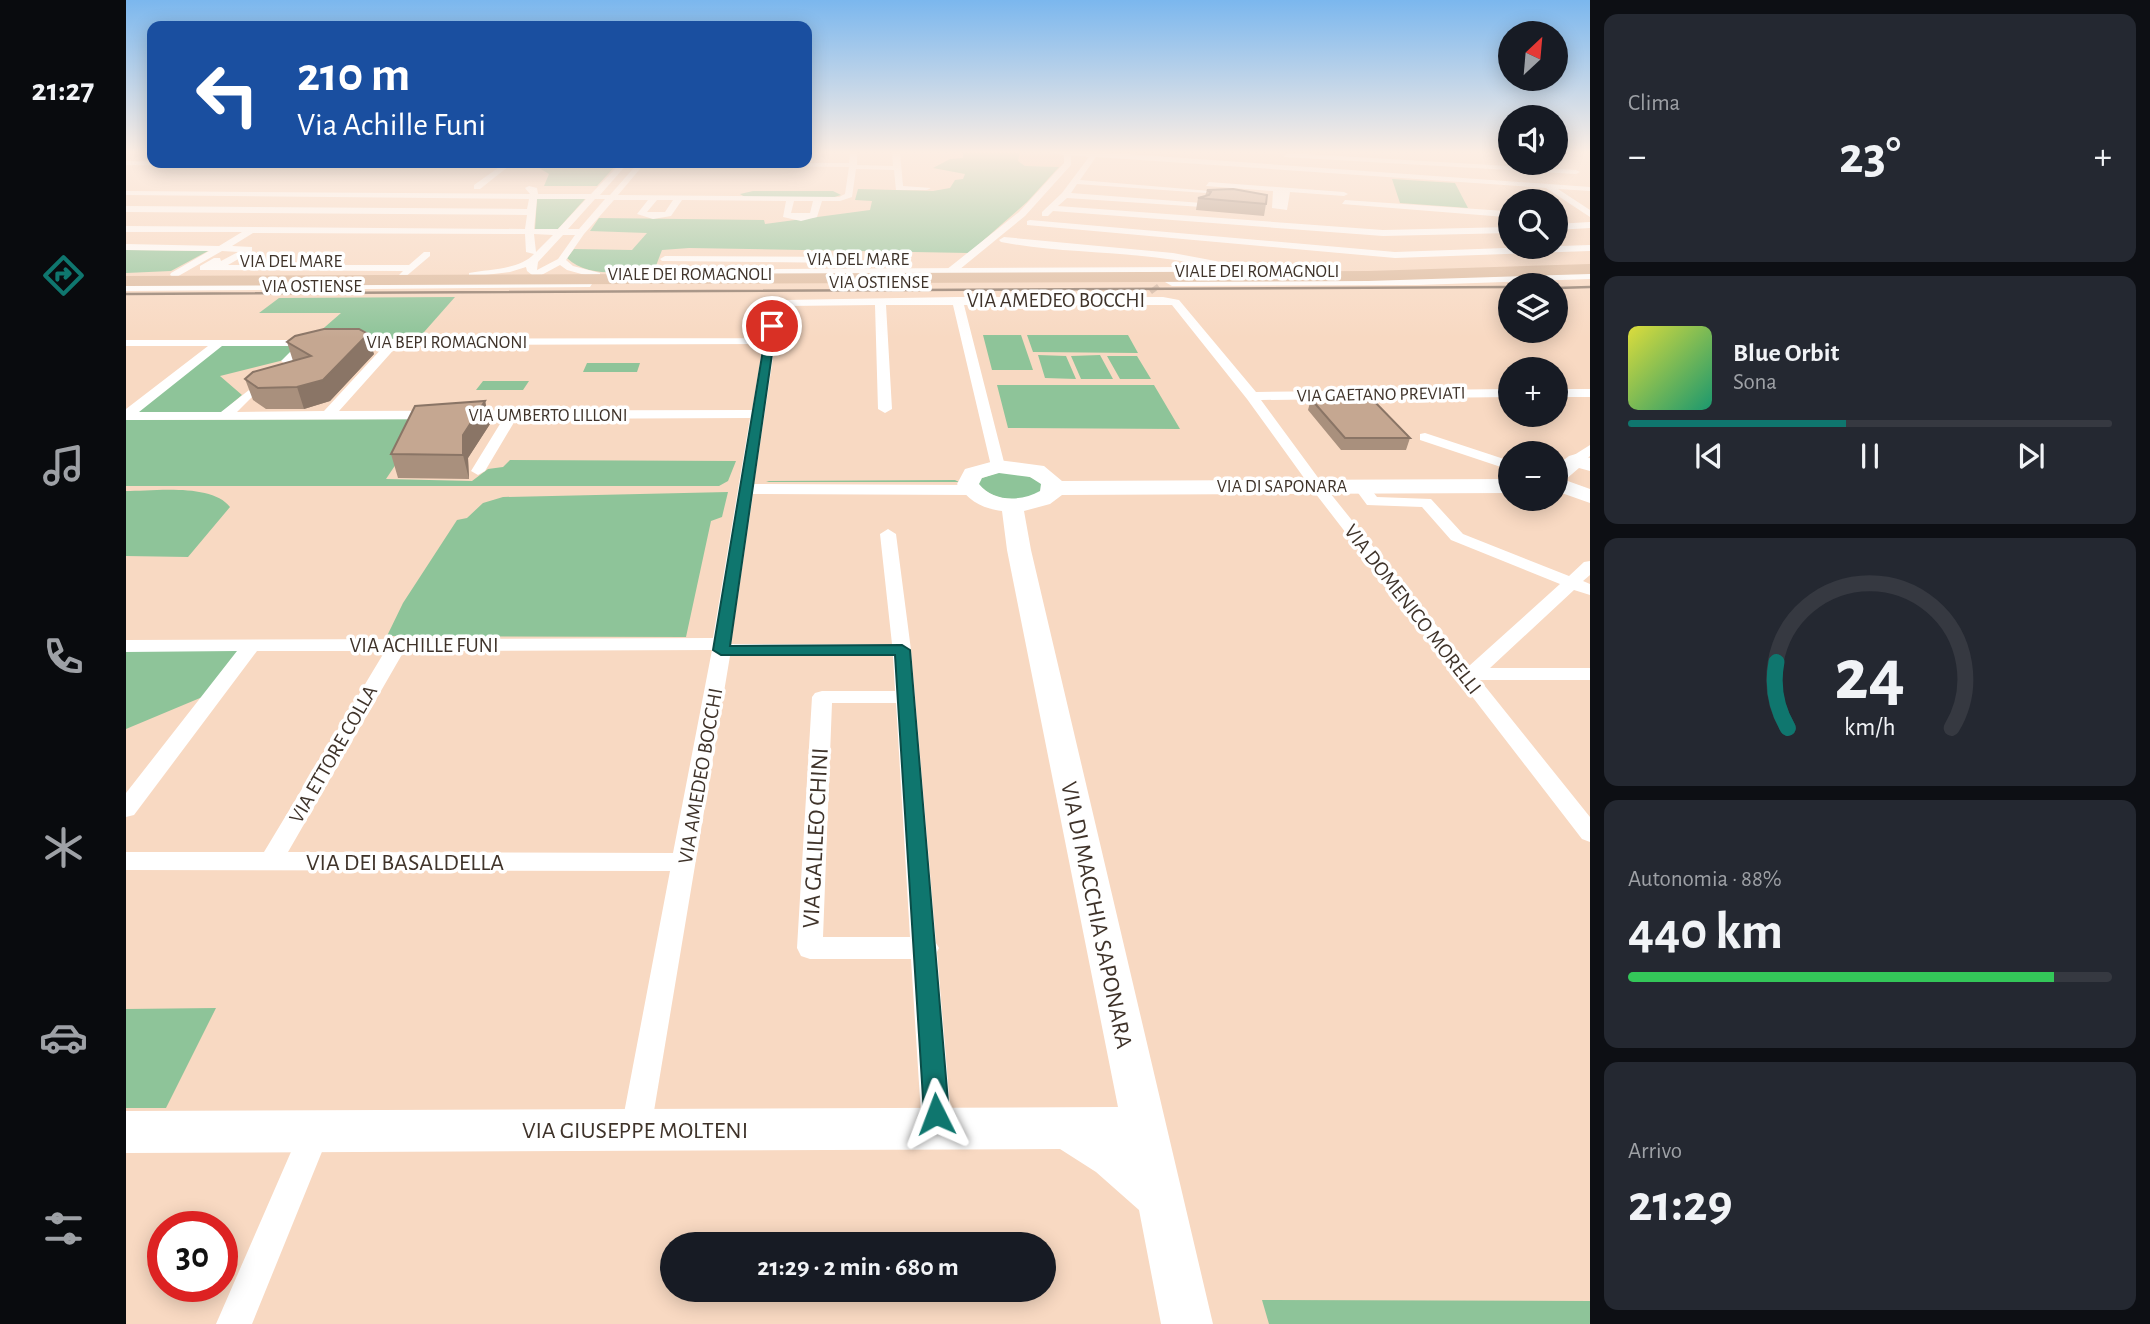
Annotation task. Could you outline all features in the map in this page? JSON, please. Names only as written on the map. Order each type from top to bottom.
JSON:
[{"type":"main road","name":"VIALE DEI ROMAGNOLI","points":[[126,276],[408,272],[473,275],[533,262],[596,275],[1221,268],[1590,272]]},
{"type":"main road","name":"VIA DEL MARE","points":[[126,281],[1368,276],[1590,272]]},
{"type":"main road","name":"VIA OSTIENSE","points":[[126,287],[1155,290],[1534,278],[1590,272]]},
{"type":"main road","points":[[1568,469],[1585,458]]},
{"type":"main road","points":[[998,466],[1036,471],[1046,476],[1053,488],[1051,494],[1036,502],[1012,505],[986,500],[970,484],[979,470],[998,466]]},
{"type":"main road","name":"VIA DI SAPONARA","points":[[1053,488],[1498,486]]},
{"type":"main road","points":[[1568,488],[1590,496]]},
{"type":"main road","name":"VIA DI MACCHIA SAPONARA","points":[[1012,505],[1021,562],[1159,1196],[1180,1316]]},
{"type":"main road","points":[[1066,1128],[1112,1156],[1159,1196]]},
{"type":"main road","name":"VIA GIUSEPPE MOLTENI","points":[[126,1132],[1143,1128]]},
{"type":"street","points":[[175,275],[280,214]]},
{"type":"street","points":[[531,214],[529,232],[533,262]]},
{"type":"street","points":[[533,262],[578,214]]},
{"type":"street","points":[[561,261],[598,214]]},
{"type":"street","points":[[643,214],[662,216],[668,214]]},
{"type":"street","points":[[786,214],[789,217],[809,217],[814,214]]},
{"type":"street","points":[[966,261],[1020,214]]},
{"type":"street","points":[[950,272],[1044,214]]},
{"type":"street","points":[[1122,214],[1230,222],[1325,214]]},
{"type":"street","points":[[1197,220],[1199,214]]},
{"type":"street","points":[[1351,214],[1409,234],[1474,269]]},
{"type":"street","points":[[1442,214],[1498,215]]},
{"type":"street","points":[[1221,268],[1230,222]]},
{"type":"street","points":[[1030,223],[1395,255],[1590,248]]},
{"type":"street","points":[[1568,226],[1590,225]]},
{"type":"street","points":[[126,229],[581,232]]},
{"type":"street","points":[[1409,234],[1498,230]]},
{"type":"street","points":[[1568,239],[1590,248]]},
{"type":"street","points":[[1004,240],[1186,258],[1221,268],[1247,265]]},
{"type":"street","points":[[126,247],[237,248],[203,268],[408,272],[427,254]]},
{"type":"street","points":[[660,274],[666,256],[692,259],[855,260],[861,263],[860,273]]},
{"type":"street","points":[[688,274],[692,259]]},
{"type":"street","points":[[533,262],[561,261],[572,269],[596,275]]},
{"type":"street","name":"VIA AMEDEO BOCCHI","points":[[636,1129],[722,647],[775,310],[782,304],[799,301],[881,304],[1155,290]]},
{"type":"street","name":"VIA DOMENICO MORELLI","points":[[1155,290],[1177,303],[1252,396],[1317,486],[1468,674],[1590,833]]},
{"type":"street","points":[[957,300],[998,466]]},
{"type":"street","points":[[881,304],[886,409]]},
{"type":"street","name":"VIA BEPI ROMAGNONI","points":[[126,343],[769,341]]},
{"type":"street","points":[[286,361],[306,342]]},
{"type":"street","points":[[328,415],[395,342]]},
{"type":"street","points":[[126,416],[219,343]]},
{"type":"street","name":"VIA GAETANO PREVIATI","points":[[1252,396],[1498,393]]},
{"type":"street","points":[[1568,393],[1590,393]]},
{"type":"street","points":[[224,415],[249,394]]},
{"type":"street","name":"VIA UMBERTO LILLONI","points":[[126,416],[759,414]]},
{"type":"street","points":[[478,471],[511,415]]},
{"type":"street","points":[[1424,437],[1498,462]]},
{"type":"street","points":[[748,484],[970,484]]},
{"type":"street","points":[[1361,486],[1372,502],[1426,502],[1457,537],[1590,590]]},
{"type":"street","points":[[887,534],[906,697],[937,1130]]},
{"type":"street","points":[[1468,674],[1590,566]]},
{"type":"street","points":[[132,802],[252,645]]},
{"type":"street","name":"VIA ACHILLE FUNI","points":[[126,646],[902,650]]},
{"type":"street","name":"VIA ETTORE COLLA","points":[[270,862],[397,646]]},
{"type":"street","points":[[1468,674],[1590,674]]},
{"type":"street","name":"VIA GALILEO CHINI","points":[[906,697],[822,697],[810,948],[926,948]]},
{"type":"street","name":"VIA DEI BASALDELLA","points":[[126,861],[685,862]]},
{"type":"street","points":[[234,1324],[315,1132]]},
{"type":"green space","points":[[536,214],[572,214],[557,230],[535,229]]},
{"type":"green space","points":[[842,214],[1014,214],[969,253],[689,248],[662,250],[654,271],[620,272],[586,269],[567,258],[574,249],[632,250],[647,233],[590,231],[599,218],[764,220],[765,224]]},
{"type":"green space","points":[[126,250],[208,251],[171,271],[126,273]]},
{"type":"green space","points":[[455,297],[417,340],[310,340],[341,313],[259,313],[279,298]]},
{"type":"green space","points":[[983,335],[1021,335],[1033,370],[992,370]]},
{"type":"green space","points":[[1027,335],[1128,335],[1138,353],[1033,352]]},
{"type":"green space","points":[[221,344],[298,345],[284,360],[220,376],[242,395],[221,413],[136,412]]},
{"type":"green space","points":[[1038,355],[1066,356],[1076,379],[1045,378]]},
{"type":"green space","points":[[1100,355],[1113,379],[1081,379],[1071,356]]},
{"type":"green space","points":[[1107,356],[1137,356],[1151,379],[1120,379]]},
{"type":"green space","points":[[587,363],[640,363],[637,372],[583,372]]},
{"type":"green space","points":[[483,381],[529,381],[523,390],[476,390]]},
{"type":"green space","points":[[997,385],[1154,385],[1180,429],[1008,428]]},
{"type":"green space","points":[[426,419],[386,479],[472,481],[488,469],[503,467],[510,460],[736,461],[728,481],[719,486],[126,486],[126,420]]},
{"type":"green space","points":[[1009,469],[1043,482],[1042,492],[1025,498],[1000,498],[978,484],[979,479]]},
{"type":"green space","points":[[769,481],[959,482],[766,482]]},
{"type":"green space","points":[[126,491],[196,491],[221,499],[230,507],[188,557],[126,556]]},
{"type":"green space","points":[[728,492],[722,517],[711,521],[686,637],[387,636],[403,603],[457,520],[467,518],[483,503],[503,497]]},
{"type":"green space","points":[[246,649],[212,693],[126,729],[126,650]]},
{"type":"green space","points":[[216,1008],[166,1108],[126,1108],[126,1009]]},
{"type":"green space","points":[[1262,1300],[1590,1301],[1590,1324],[1269,1324]]},
{"type":"building","points":[[324,329],[359,329],[368,334],[323,380],[297,387],[258,388],[245,379],[253,372],[311,356],[287,342],[295,336]]},
{"type":"building","points":[[1311,399],[1372,399],[1410,438],[1345,438]]},
{"type":"building","points":[[485,401],[463,435],[463,455],[391,454],[415,406]]},
{"type":"tunnel","points":[[1153,287],[1156,291]]},
{"type":"railway","points":[[126,294],[1498,287]]},
{"type":"railway","points":[[1568,288],[1590,287]]},
{"type":"route","points":[[772,326],[721,650],[902,650],[926,948],[936,1114]]}]
